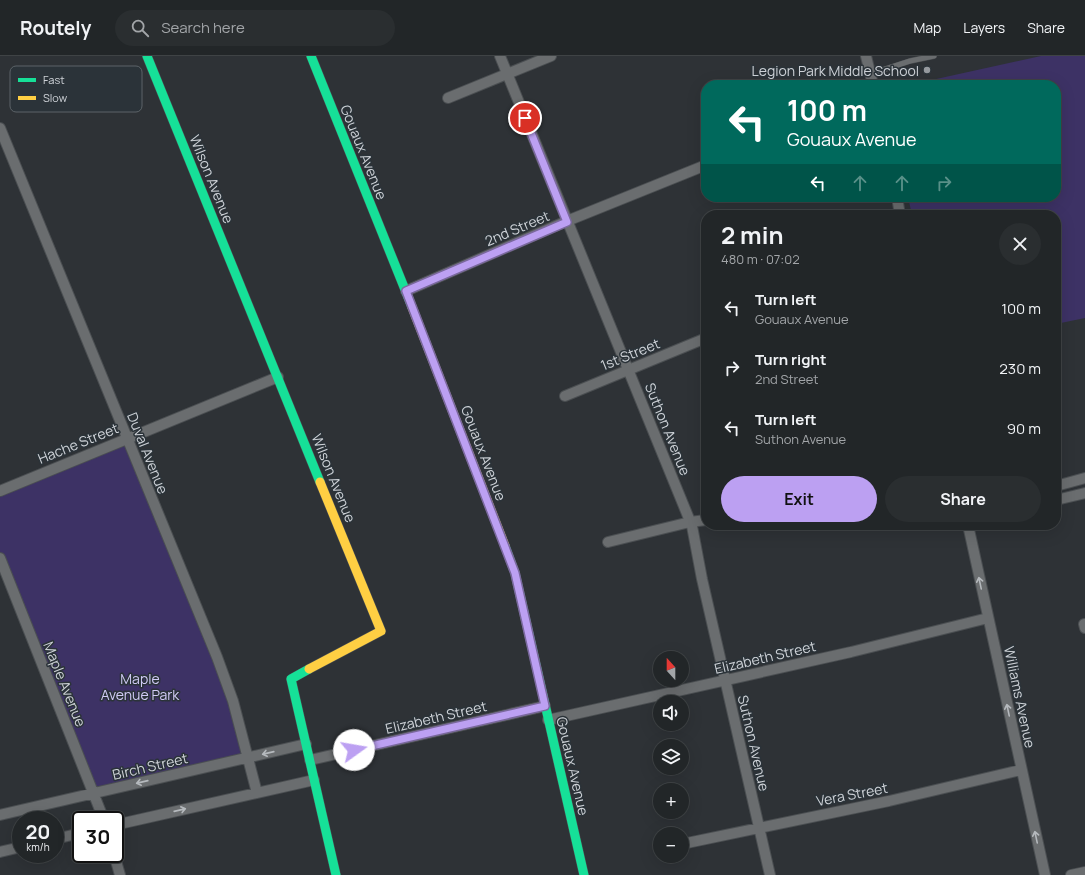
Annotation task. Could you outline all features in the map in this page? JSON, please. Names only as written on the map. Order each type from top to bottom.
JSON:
[{"type":"street","name":"Wilson Avenue","points":[[146,56],[381,631],[291,679],[336,875]]},
{"type":"street","name":"Gouaux Avenue","points":[[311,56],[406,291],[515,573],[584,875]]},
{"type":"street","name":"Suthon Avenue","points":[[500,56],[690,522],[770,875]]},
{"type":"street","points":[[448,98],[551,56]]},
{"type":"street","points":[[866,56],[871,80]]},
{"type":"street","name":"Duval Avenue","points":[[0,128],[217,657],[233,702],[257,793]]},
{"type":"street","name":"2nd Street","points":[[406,291],[567,222],[701,167]]},
{"type":"street","name":"1st Street","points":[[565,396],[701,340]]},
{"type":"street","name":"Hache Street","points":[[0,490],[278,377]]},
{"type":"street","points":[[1061,484],[1085,478]]},
{"type":"street","points":[[1061,498],[1085,492]]},
{"type":"street","points":[[608,542],[701,521]]},
{"type":"street","name":"Williams Avenue","points":[[969,530],[1045,875]]},
{"type":"street","name":"Maple Avenue","points":[[0,558],[101,811]]},
{"type":"street","name":"Elizabeth Street","points":[[548,720],[988,618]]},
{"type":"street","name":"Elizabeth Street","points":[[310,760],[545,706]]},
{"type":"street","name":"Birch Street","points":[[0,815],[306,744]]},
{"type":"street","name":"Vera Street","points":[[689,843],[889,801],[1022,770]]},
{"type":"street","points":[[124,823],[314,780]]},
{"type":"street","points":[[0,852],[12,849]]},
{"type":"street","points":[[117,863],[120,875]]},
{"type":"street","points":[[1071,875],[1085,872]]},
{"type":"lane","points":[[870,74],[909,59],[934,56]]},
{"type":"green space","points":[[1041,56],[1085,56],[1085,318],[1061,323],[1061,210],[911,210],[909,202],[1061,202],[1061,80],[932,80]]},
{"type":"green space","name":"Maple Avenue Park","points":[[127,438],[217,657],[248,758],[94,793],[0,558],[0,491]]},
{"type":"traffic: fast","points":[[147,56],[320,482]]},
{"type":"traffic: fast","points":[[311,56],[412,307]]},
{"type":"traffic: fast","points":[[505,546],[515,573],[584,875]]},
{"type":"traffic: fast","points":[[309,669],[291,679],[336,875]]},
{"type":"traffic: slow","points":[[412,307],[505,546]]},
{"type":"traffic: slow","points":[[309,669],[381,631],[320,482]]},
{"type":"place","name":"Legion Park Middle School","points":[[927,70]]},
{"type":"route","points":[[354,750],[545,706],[515,573],[406,291],[567,222],[525,118]]}]
